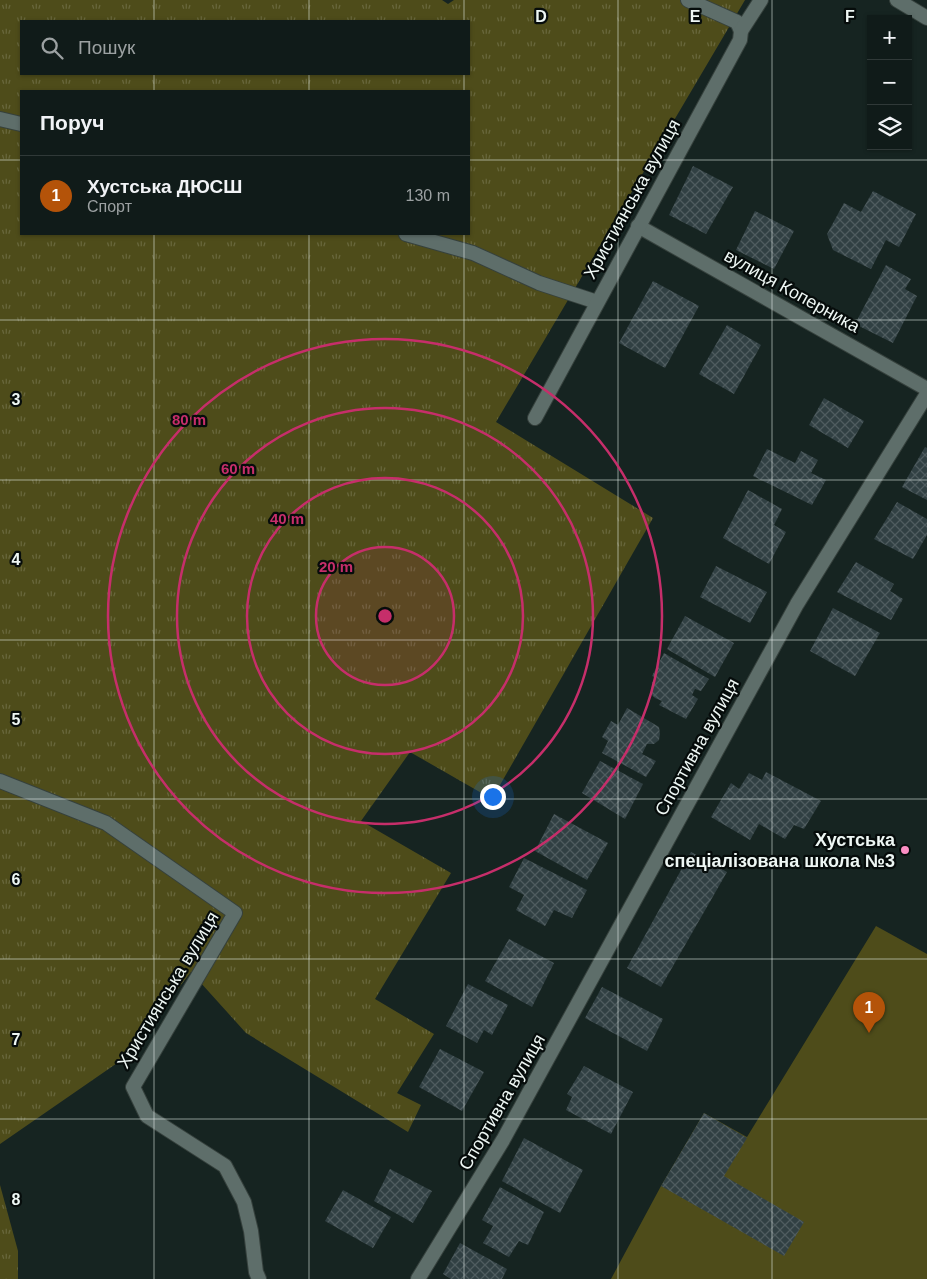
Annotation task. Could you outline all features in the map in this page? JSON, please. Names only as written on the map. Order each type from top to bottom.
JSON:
[{"type":"street","points":[[688,0],[737,22],[741,31]]},
{"type":"street","name":"Християнська вулиця","points":[[535,418],[740,40],[741,31],[761,0]]},
{"type":"street","points":[[897,0],[927,18]]},
{"type":"street","points":[[0,118],[20,124]]},
{"type":"street","name":"вулиця Коперника","points":[[638,226],[927,389]]},
{"type":"street","points":[[410,235],[473,253],[540,283],[597,302]]},
{"type":"street","name":"Спортивна вулиця","points":[[418,1279],[503,1140],[797,604],[927,394]]},
{"type":"street","name":"Християнська вулиця","points":[[0,781],[106,823],[235,913],[132,1087],[147,1116],[225,1166],[244,1202],[256,1272],[259,1279]]},
{"type":"green space","points":[[0,0],[442,0],[448,4],[454,0],[745,0],[496,422],[653,518],[492,799],[410,752],[361,821],[451,873],[375,999],[434,1034],[397,1093],[421,1105],[408,1132],[246,1033],[191,972],[123,1059],[0,1144]]},
{"type":"green space","points":[[876,926],[927,954],[927,1279],[611,1279],[661,1186],[704,1113],[747,1137]]},
{"type":"green space","points":[[0,1185],[18,1251],[18,1279],[0,1279]]},
{"type":"building","points":[[693,166],[733,187],[706,234],[669,215]]},
{"type":"building","points":[[873,191],[916,214],[899,247],[886,240],[871,269],[833,250],[827,234],[844,203],[861,212]]},
{"type":"building","points":[[755,211],[794,231],[774,269],[736,250]]},
{"type":"building","points":[[886,265],[911,279],[905,289],[917,296],[893,343],[855,324]]},
{"type":"building","points":[[653,281],[699,306],[665,368],[619,343]]},
{"type":"building","points":[[727,325],[761,345],[734,394],[699,374]]},
{"type":"building","points":[[824,398],[864,421],[848,448],[809,425]]},
{"type":"building","points":[[925,447],[927,448],[927,500],[902,487]]},
{"type":"building","points":[[767,449],[795,463],[801,451],[818,460],[811,473],[826,480],[812,505],[753,476]]},
{"type":"building","points":[[748,490],[782,509],[774,525],[786,532],[769,564],[723,538]]},
{"type":"building","points":[[897,502],[927,519],[927,535],[913,559],[874,539]]},
{"type":"building","points":[[856,562],[894,584],[890,591],[903,599],[891,620],[837,592]]},
{"type":"building","points":[[716,566],[767,592],[750,623],[700,597]]},
{"type":"building","points":[[833,608],[880,633],[855,676],[810,651]]},
{"type":"building","points":[[685,616],[734,643],[715,677],[667,649]]},
{"type":"building","points":[[664,653],[709,679],[701,691],[695,689],[692,695],[698,699],[686,719],[659,705],[662,701],[651,694],[652,683],[655,677],[652,676]]},
{"type":"building","points":[[627,708],[659,727],[659,740],[654,744],[647,744],[642,754],[656,761],[646,777],[602,753],[608,741],[602,737],[611,721],[618,725]]},
{"type":"building","points":[[600,761],[643,784],[625,819],[582,793]]},
{"type":"building","points":[[766,772],[821,801],[804,829],[794,825],[785,839],[759,824],[750,840],[711,817],[731,783],[739,789],[749,773],[762,780]]},
{"type":"building","points":[[554,814],[608,843],[587,880],[535,851]]},
{"type":"building","points":[[691,852],[727,872],[661,987],[627,968]]},
{"type":"building","points":[[524,858],[587,890],[572,918],[554,910],[545,926],[516,910],[524,895],[509,887]]},
{"type":"building","points":[[509,939],[554,963],[532,1007],[485,981]]},
{"type":"building","points":[[468,984],[508,1005],[492,1035],[484,1030],[477,1043],[446,1026]]},
{"type":"building","points":[[602,987],[663,1019],[647,1051],[585,1018]]},
{"type":"building","points":[[440,1049],[484,1072],[462,1111],[419,1087]]},
{"type":"building","points":[[584,1066],[633,1092],[611,1134],[566,1110],[572,1097],[567,1094]]},
{"type":"building","points":[[704,1113],[747,1138],[724,1176],[804,1222],[784,1256],[661,1186]]},
{"type":"building","points":[[524,1138],[583,1170],[560,1213],[502,1181]]},
{"type":"building","points":[[390,1169],[432,1191],[413,1223],[374,1201]]},
{"type":"building","points":[[500,1187],[544,1212],[528,1245],[519,1241],[509,1257],[483,1243],[493,1226],[482,1220]]},
{"type":"building","points":[[343,1190],[391,1217],[373,1248],[325,1221]]},
{"type":"building","points":[[460,1243],[507,1269],[502,1279],[451,1279],[443,1274]]},
{"type":"place","name":"Хустська спеціалізована школа №3","points":[[905,850]]},
{"type":"place","name":"Хустська ДЮСШ","points":[[869,1033]]}]
